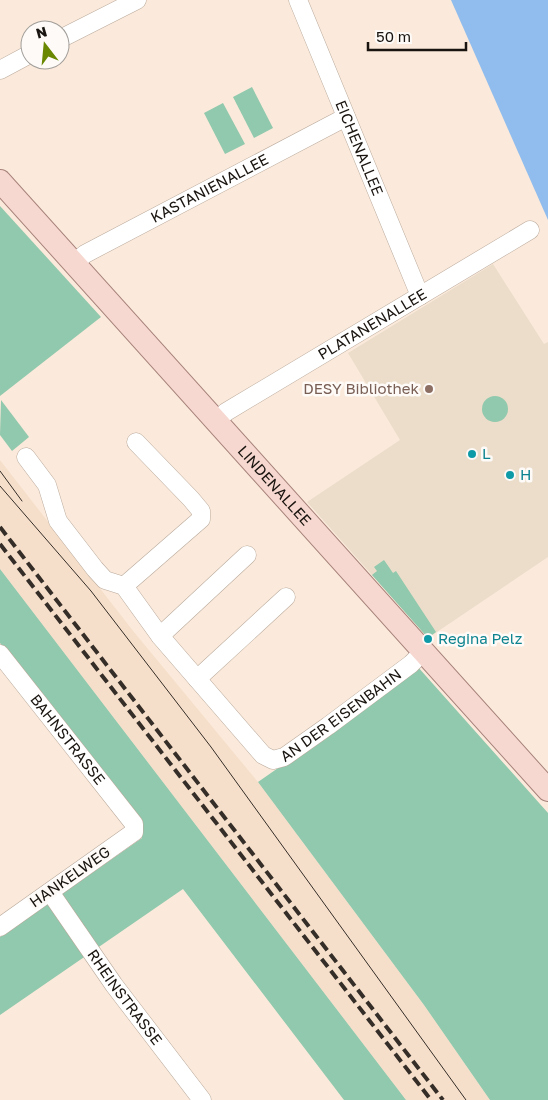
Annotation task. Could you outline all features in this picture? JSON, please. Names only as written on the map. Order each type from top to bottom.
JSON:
[{"type":"main road","name":"LINDENALLEE","points":[[0,181],[548,790]]},
{"type":"street","points":[[70,34],[137,0]]},
{"type":"street","name":"EICHENALLEE","points":[[298,0],[420,296]]},
{"type":"street","points":[[0,70],[20,59]]},
{"type":"street","name":"KASTANIENALLEE","points":[[74,263],[86,254],[346,117]]},
{"type":"street","name":"PLATANENALLEE","points":[[216,421],[226,412],[530,230]]},
{"type":"street","points":[[26,457],[47,485],[58,521],[104,580],[124,586],[201,519],[201,511],[191,499],[136,442]]},
{"type":"street","points":[[160,636],[247,555]]},
{"type":"street","name":"AN DER EISENBAHN","points":[[124,586],[160,636],[263,755],[273,760],[284,757],[328,726],[405,669],[424,652]]},
{"type":"street","points":[[197,679],[286,598]]},
{"type":"street","name":"BAHNSTRASSE","points":[[0,654],[134,824]]},
{"type":"street","name":"HANKELWEG","points":[[0,927],[134,832],[134,824]]},
{"type":"street","name":"RHEINSTRASSE","points":[[50,892],[114,985],[202,1100]]},
{"type":"shaded area","points":[[493,264],[544,344],[548,342],[548,557],[428,638],[307,502],[400,440],[348,353]]},
{"type":"shaded area","points":[[0,460],[134,632],[258,782],[424,1005],[490,1100],[406,1100],[0,569]]},
{"type":"green space","points":[[252,87],[273,128],[254,138],[233,97]]},
{"type":"green space","points":[[223,103],[245,144],[225,154],[204,113]]},
{"type":"green space","points":[[0,206],[101,317],[0,396]]},
{"type":"green space","points":[[495,396],[504,400],[508,409],[504,418],[495,422],[486,418],[482,409],[486,400]]},
{"type":"green space","points":[[1,400],[29,437],[12,451],[0,435]]},
{"type":"green space","points":[[384,560],[393,573],[396,571],[436,632],[428,638],[372,575],[377,571],[374,567]]},
{"type":"green space","points":[[0,569],[406,1100],[344,1100],[183,889],[0,1015],[0,937],[142,838],[141,821],[0,643]]},
{"type":"green space","points":[[417,666],[548,813],[548,1100],[490,1100],[424,1005],[258,782],[347,720]]},
{"type":"water","points":[[451,0],[548,0],[548,220]]},
{"type":"tram line","points":[[0,471],[22,501]]},
{"type":"tram line","points":[[0,486],[91,591],[211,747],[466,1100]]},
{"type":"railway","points":[[0,527],[443,1100]]},
{"type":"railway","points":[[0,544],[431,1100]]},
{"type":"place","name":"DESY Bibliothek","points":[[429,389]]},
{"type":"place","name":"L","points":[[472,454]]},
{"type":"place","name":"H","points":[[510,475]]},
{"type":"place","name":"Regina Pelz","points":[[428,639]]}]
